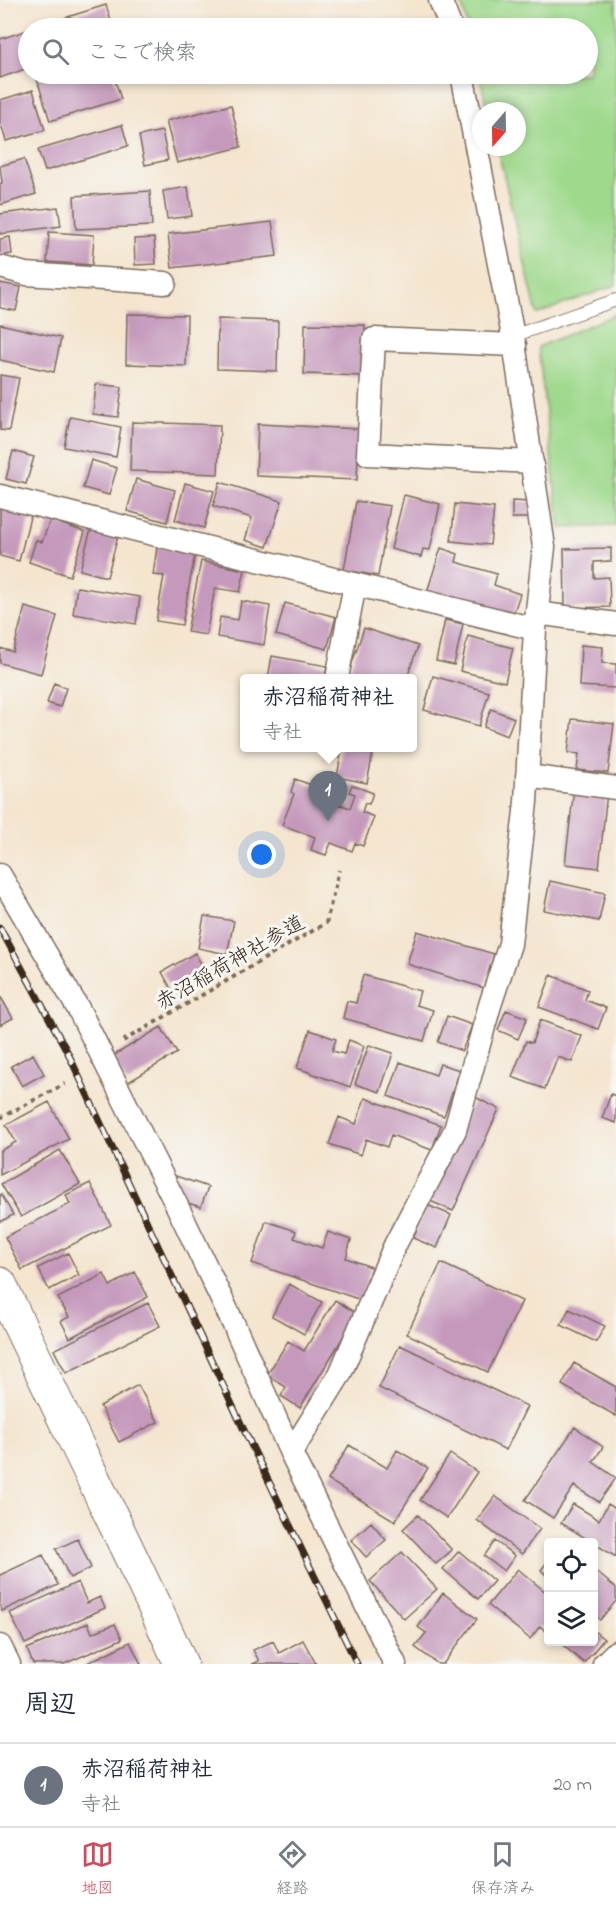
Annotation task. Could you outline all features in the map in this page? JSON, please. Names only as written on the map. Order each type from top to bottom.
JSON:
[{"type":"street","points":[[440,0],[447,18]]},
{"type":"street","points":[[291,1452],[340,1374],[395,1245],[454,1130],[510,944],[527,776],[536,621],[544,547],[514,340],[464,84]]},
{"type":"street","points":[[0,267],[27,274],[165,283]]},
{"type":"street","points":[[514,340],[374,339],[368,454],[532,462]]},
{"type":"street","points":[[0,496],[355,584],[536,621],[616,624]]},
{"type":"street","points":[[338,674],[355,584]]},
{"type":"street","points":[[527,776],[616,788]]},
{"type":"street","points":[[0,875],[79,1010],[230,1314],[291,1452],[395,1664]]},
{"type":"street","points":[[0,1284],[44,1379],[139,1570],[181,1664]]},
{"type":"street","points":[[0,1646],[9,1664]]},
{"type":"street","points":[[604,1664],[616,1652]]},
{"type":"lane","points":[[514,340],[616,300]]},
{"type":"path","name":"赤沼稲荷神社参道","points":[[100,1053],[326,923],[339,870]]},
{"type":"path","points":[[0,1118],[65,1084]]},
{"type":"green space","points":[[461,0],[616,0],[616,285],[537,314],[499,156],[526,156],[526,102],[486,102],[481,84],[598,84],[598,18],[466,18]]},
{"type":"green space","points":[[616,314],[616,526],[560,528],[538,347]]},
{"type":"building","points":[[106,5],[110,18],[64,18]]},
{"type":"building","points":[[18,33],[18,72],[0,78],[0,39]]},
{"type":"building","points":[[39,84],[116,84],[121,99],[50,121]]},
{"type":"building","points":[[33,90],[45,130],[6,141],[0,121],[0,100]]},
{"type":"building","points":[[231,105],[241,147],[177,163],[166,121]]},
{"type":"building","points":[[122,125],[128,146],[45,171],[38,150]]},
{"type":"building","points":[[162,131],[168,160],[145,165],[139,136]]},
{"type":"building","points":[[24,159],[36,194],[0,205],[0,184],[2,183],[0,166]]},
{"type":"building","points":[[188,187],[192,216],[167,219],[163,191]]},
{"type":"building","points":[[150,191],[152,226],[76,229],[74,196]]},
{"type":"building","points":[[58,207],[61,226],[0,234],[0,214]]},
{"type":"building","points":[[272,222],[277,256],[172,268],[168,234]]},
{"type":"building","points":[[49,232],[94,235],[92,265],[47,262]]},
{"type":"building","points":[[10,237],[12,254],[0,256],[0,239]]},
{"type":"building","points":[[154,238],[156,264],[135,265],[134,239]]},
{"type":"building","points":[[0,283],[21,287],[16,311],[0,308]]},
{"type":"building","points":[[127,314],[187,315],[186,366],[126,364]]},
{"type":"building","points":[[218,319],[278,321],[277,371],[217,369]]},
{"type":"building","points":[[0,324],[61,338],[54,372],[0,360]]},
{"type":"building","points":[[305,324],[365,325],[364,376],[304,374]]},
{"type":"building","points":[[0,375],[19,378],[9,431],[0,430]]},
{"type":"building","points":[[96,384],[122,387],[118,417],[93,414]]},
{"type":"building","points":[[70,417],[121,427],[116,457],[64,447]]},
{"type":"building","points":[[132,422],[220,425],[218,474],[130,471]]},
{"type":"building","points":[[258,424],[359,429],[357,480],[256,476]]},
{"type":"building","points":[[13,451],[34,457],[26,484],[6,479]]},
{"type":"building","points":[[91,460],[117,468],[109,495],[83,488]]},
{"type":"building","points":[[136,479],[175,490],[167,522],[127,511]]},
{"type":"building","points":[[220,482],[282,501],[267,547],[245,540],[252,518],[213,506]]},
{"type":"building","points":[[185,483],[214,491],[204,528],[175,520]]},
{"type":"building","points":[[404,495],[440,504],[430,550],[423,549],[421,557],[391,549]]},
{"type":"building","points":[[0,501],[32,509],[19,561],[0,556]]},
{"type":"building","points":[[356,501],[390,506],[378,576],[344,570]]},
{"type":"building","points":[[512,501],[531,502],[531,518],[512,518]]},
{"type":"building","points":[[455,504],[494,508],[490,545],[451,541]]},
{"type":"building","points":[[50,520],[85,532],[70,576],[29,562],[36,540],[42,542]]},
{"type":"building","points":[[91,529],[118,536],[107,577],[80,570]]},
{"type":"building","points":[[157,547],[195,554],[182,625],[156,621],[164,576],[153,575]]},
{"type":"building","points":[[441,548],[458,554],[456,562],[497,574],[494,585],[520,594],[512,618],[427,592]]},
{"type":"building","points":[[611,548],[611,561],[594,562],[594,578],[609,577],[610,607],[565,608],[564,549]]},
{"type":"building","points":[[201,561],[245,570],[240,592],[215,588],[206,635],[187,632]]},
{"type":"building","points":[[77,587],[140,597],[136,624],[73,614]]},
{"type":"building","points":[[241,601],[270,606],[264,645],[217,637],[220,617],[238,620]]},
{"type":"building","points":[[285,603],[336,617],[327,649],[276,635]]},
{"type":"building","points":[[25,607],[57,616],[41,674],[0,663],[0,648],[13,652]]},
{"type":"building","points":[[445,620],[463,624],[454,665],[436,661]]},
{"type":"building","points":[[364,628],[418,646],[408,674],[348,674]]},
{"type":"building","points":[[468,636],[513,648],[505,682],[460,671]]},
{"type":"building","points":[[581,645],[603,647],[602,663],[616,664],[616,688],[579,686]]},
{"type":"building","points":[[272,656],[327,666],[326,674],[269,674]]},
{"type":"building","points":[[433,676],[489,692],[479,726],[424,710]]},
{"type":"building","points":[[54,683],[66,688],[60,707],[47,703]]},
{"type":"building","points":[[491,709],[514,718],[507,736],[484,727]]},
{"type":"building","points":[[572,719],[614,724],[608,773],[577,770],[579,754],[568,753]]},
{"type":"building","points":[[341,752],[373,752],[367,783],[337,777]]},
{"type":"building","points":[[295,779],[333,793],[330,801],[350,808],[355,794],[349,792],[352,785],[373,793],[369,804],[365,803],[362,812],[374,817],[363,846],[355,843],[352,851],[331,843],[326,855],[311,850],[315,837],[282,825],[294,794],[291,792]]},
{"type":"building","points":[[574,788],[607,792],[599,868],[565,864]]},
{"type":"building","points":[[550,881],[605,893],[599,921],[544,910]]},
{"type":"building","points":[[204,916],[234,921],[227,954],[198,948]]},
{"type":"building","points":[[417,931],[494,954],[484,988],[407,964]]},
{"type":"building","points":[[195,953],[206,972],[173,992],[162,972]]},
{"type":"building","points":[[363,975],[420,991],[416,1005],[433,1010],[424,1041],[343,1018],[347,1001],[356,1003]]},
{"type":"building","points":[[551,975],[588,990],[585,1000],[606,1008],[598,1029],[539,1007]]},
{"type":"building","points":[[0,996],[13,1018],[0,1025]]},
{"type":"building","points":[[506,1010],[527,1018],[518,1039],[498,1030]]},
{"type":"building","points":[[447,1016],[472,1025],[462,1051],[438,1042]]},
{"type":"building","points":[[540,1020],[582,1036],[572,1062],[558,1057],[545,1089],[512,1077],[526,1041],[532,1043]]},
{"type":"building","points":[[161,1027],[177,1053],[127,1083],[111,1057]]},
{"type":"building","points":[[310,1030],[336,1039],[332,1051],[344,1054],[349,1040],[364,1046],[350,1087],[297,1068]]},
{"type":"building","points":[[369,1045],[393,1053],[380,1092],[355,1084]]},
{"type":"building","points":[[33,1054],[44,1074],[22,1086],[11,1066]]},
{"type":"building","points":[[400,1062],[436,1075],[440,1064],[460,1070],[444,1116],[388,1096]]},
{"type":"building","points":[[611,1094],[616,1096],[616,1123],[602,1118]]},
{"type":"building","points":[[475,1097],[499,1109],[453,1211],[428,1200]]},
{"type":"building","points":[[365,1098],[441,1125],[432,1150],[391,1135],[387,1147],[366,1139],[361,1155],[329,1144],[339,1117],[356,1124]]},
{"type":"building","points":[[49,1102],[69,1139],[0,1175],[0,1151],[16,1142],[6,1125]]},
{"type":"building","points":[[60,1150],[80,1184],[21,1217],[1,1184]]},
{"type":"building","points":[[167,1173],[208,1187],[201,1207],[181,1201]]},
{"type":"building","points":[[90,1183],[111,1225],[22,1270],[5,1237],[70,1204],[66,1195]]},
{"type":"building","points":[[0,1195],[13,1215],[0,1222]]},
{"type":"building","points":[[427,1205],[451,1215],[437,1248],[413,1238]]},
{"type":"building","points":[[266,1221],[296,1231],[294,1238],[322,1248],[328,1232],[351,1240],[346,1258],[371,1267],[361,1300],[252,1263]]},
{"type":"building","points":[[68,1253],[79,1275],[49,1290],[38,1268]]},
{"type":"building","points":[[441,1263],[522,1301],[488,1372],[407,1334]]},
{"type":"building","points":[[135,1272],[148,1297],[70,1338],[61,1321],[69,1317],[58,1298],[104,1274],[110,1286]]},
{"type":"building","points":[[289,1284],[322,1302],[304,1334],[272,1316]]},
{"type":"building","points":[[335,1300],[357,1314],[300,1408],[281,1396],[286,1387],[267,1375],[288,1341],[304,1351]]},
{"type":"building","points":[[148,1303],[160,1326],[66,1373],[54,1350]]},
{"type":"building","points":[[569,1309],[605,1326],[596,1342],[561,1325]]},
{"type":"building","points":[[400,1345],[527,1406],[506,1450],[379,1388]]},
{"type":"building","points":[[574,1363],[616,1387],[616,1416],[562,1385]]},
{"type":"building","points":[[138,1385],[158,1422],[119,1442],[100,1406]]},
{"type":"building","points":[[575,1427],[603,1447],[593,1462],[616,1478],[599,1502],[574,1486],[553,1518],[525,1500]]},
{"type":"building","points":[[349,1445],[387,1468],[397,1450],[428,1468],[395,1521],[328,1480]]},
{"type":"building","points":[[450,1454],[477,1472],[447,1518],[420,1500]]},
{"type":"building","points":[[495,1496],[540,1529],[522,1554],[477,1520]]},
{"type":"building","points":[[573,1504],[599,1520],[608,1504],[616,1509],[616,1557],[598,1546],[598,1538],[585,1538],[561,1523]]},
{"type":"building","points":[[418,1515],[452,1550],[436,1564],[403,1529]]},
{"type":"building","points":[[371,1522],[386,1540],[366,1557],[351,1540]]},
{"type":"building","points":[[78,1539],[91,1568],[70,1578],[56,1549]]},
{"type":"building","points":[[495,1541],[515,1556],[504,1571],[484,1556]]},
{"type":"building","points":[[459,1551],[494,1581],[478,1599],[443,1569]]},
{"type":"building","points":[[402,1552],[437,1589],[404,1619],[370,1581]]},
{"type":"building","points":[[43,1555],[58,1585],[2,1611],[0,1575]]},
{"type":"building","points":[[518,1569],[544,1591],[544,1630],[540,1626],[530,1639],[488,1605]]},
{"type":"building","points":[[598,1573],[616,1588],[616,1601],[600,1620],[598,1618]]},
{"type":"building","points":[[78,1582],[87,1603],[100,1597],[105,1608],[25,1644],[10,1613]]},
{"type":"building","points":[[443,1593],[477,1619],[443,1664],[438,1664],[415,1647],[426,1633],[418,1627]]},
{"type":"building","points":[[88,1623],[92,1633],[115,1624],[122,1639],[64,1664],[33,1664],[27,1649]]},
{"type":"building","points":[[598,1634],[604,1639],[584,1663],[564,1646],[598,1646]]},
{"type":"building","points":[[303,1640],[316,1664],[252,1664],[259,1661],[253,1650],[273,1641],[279,1653]]},
{"type":"building","points":[[130,1642],[141,1664],[85,1664]]},
{"type":"railway","points":[[0,928],[68,1053],[244,1430],[357,1664]]},
{"type":"place","name":"赤沼稲荷神社","points":[[328,821]]}]
